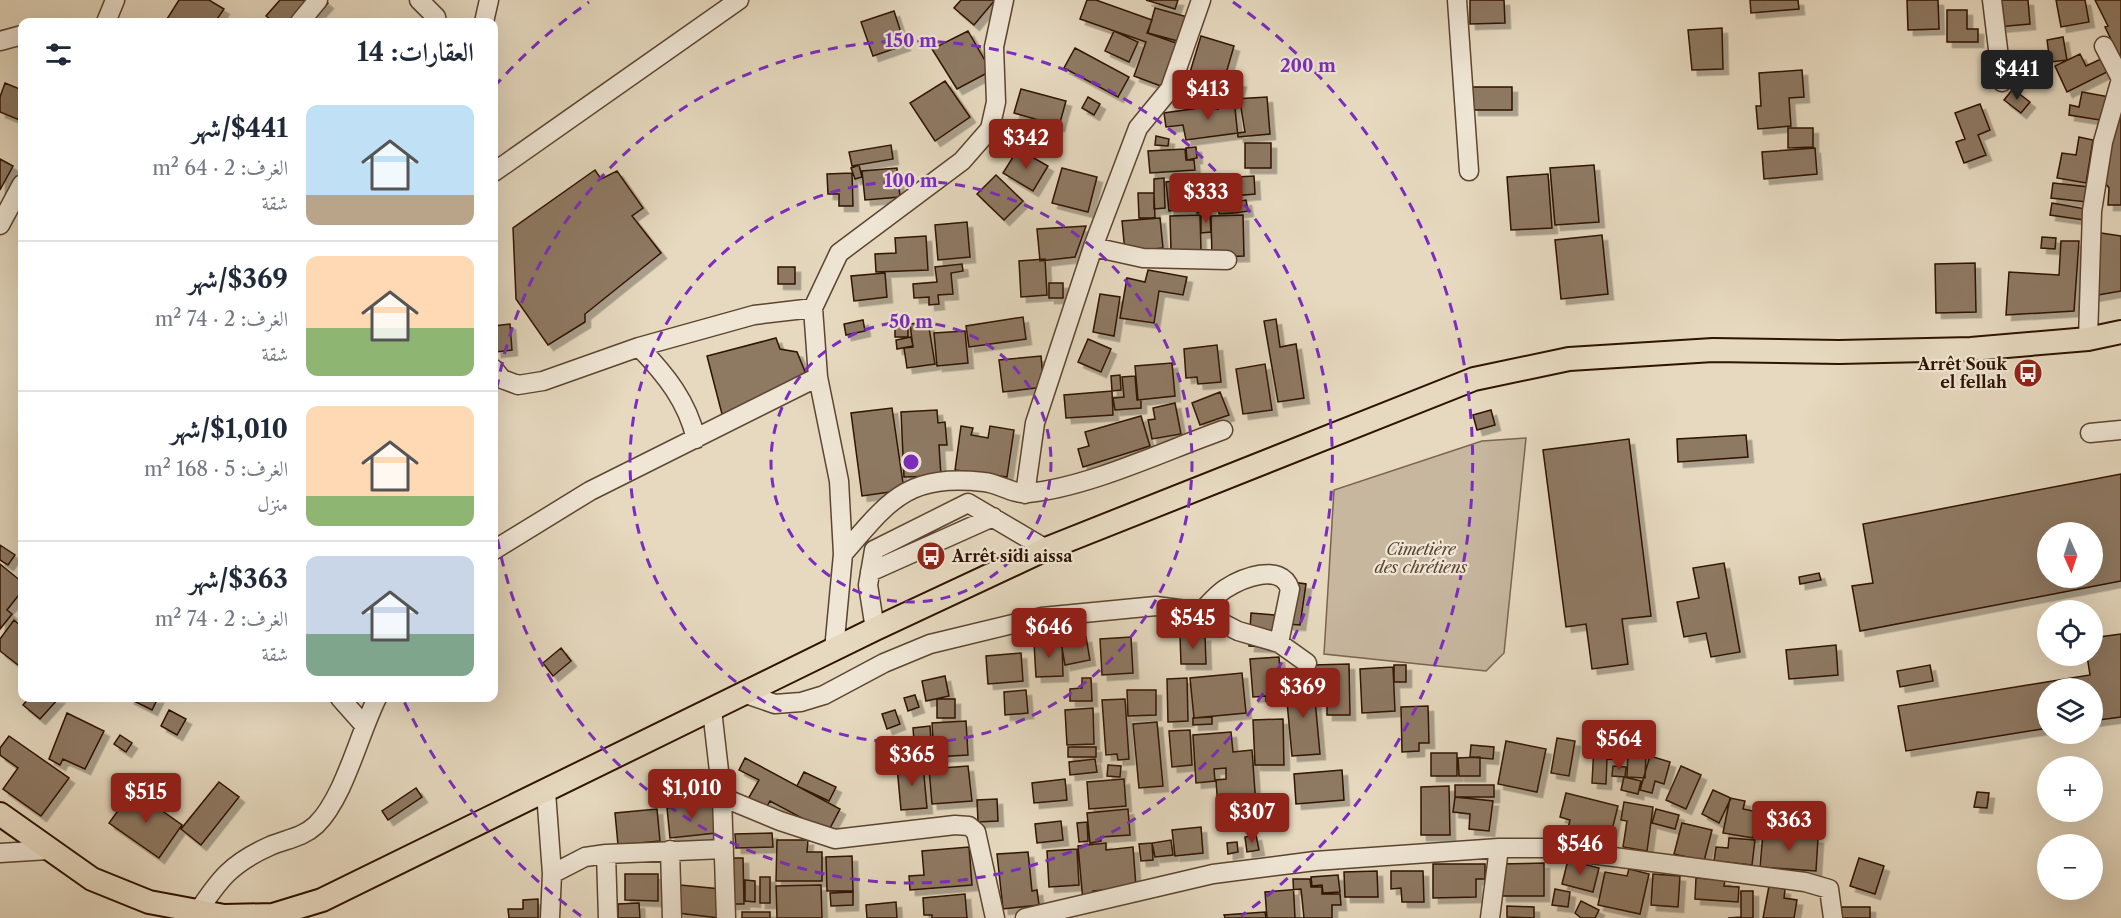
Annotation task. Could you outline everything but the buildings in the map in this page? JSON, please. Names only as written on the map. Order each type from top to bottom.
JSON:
[{"type":"main road","points":[[0,814],[92,879],[149,902],[224,917],[273,915],[322,900],[875,629],[1046,549],[1474,379],[1569,359],[1713,350],[1839,352],[1971,349],[2088,339],[2121,332]]},
{"type":"street","points":[[108,18],[115,0]]},
{"type":"street","points":[[303,18],[318,0]]},
{"type":"street","points":[[419,0],[436,18]]},
{"type":"street","points":[[485,18],[489,0]]},
{"type":"street","points":[[498,169],[739,0]]},
{"type":"street","points":[[834,650],[843,554],[839,481],[818,377],[813,308],[839,253],[962,161],[990,129],[996,102],[994,47],[1004,0]]},
{"type":"street","points":[[1025,494],[1035,423],[1093,247],[1138,128],[1170,88],[1201,0]]},
{"type":"street","points":[[1457,0],[1469,171]]},
{"type":"street","points":[[1992,0],[2002,82]]},
{"type":"street","points":[[0,41],[18,36]]},
{"type":"street","points":[[2088,339],[2092,211],[2103,142],[2121,79],[2104,46]]},
{"type":"street","points":[[0,225],[18,191]]},
{"type":"street","points":[[1093,247],[1143,258],[1227,260]]},
{"type":"street","points":[[498,379],[518,385],[543,381],[639,347],[754,315],[813,308]]},
{"type":"street","points":[[639,347],[678,392],[691,417],[696,439]]},
{"type":"street","points":[[498,548],[540,524],[590,491],[818,377]]},
{"type":"street","points":[[843,554],[895,498],[914,487],[935,481],[957,479],[992,483],[1025,494],[1084,480],[1223,430]]},
{"type":"street","points":[[2090,433],[2121,430]]},
{"type":"street","points":[[875,629],[868,585],[874,550],[969,503],[1046,549]]},
{"type":"street","points":[[1201,612],[1220,593],[1235,584],[1251,578],[1279,575],[1284,578],[1290,590],[1279,643]]},
{"type":"street","points":[[743,693],[775,704],[801,702],[824,695],[884,663],[930,644],[1042,617],[1156,606],[1201,612],[1238,631],[1279,643],[1307,663]]},
{"type":"street","points":[[344,702],[364,725]]},
{"type":"street","points":[[197,913],[225,872],[272,845],[296,838],[314,826],[327,812],[339,792],[375,702]]},
{"type":"street","points":[[712,710],[722,797],[726,918]]},
{"type":"street","points":[[546,792],[552,874],[550,918]]},
{"type":"street","points":[[722,797],[780,821],[835,838],[955,825],[969,826],[978,832],[995,918]]},
{"type":"street","points":[[1490,918],[1499,848]]},
{"type":"street","points":[[1025,918],[1061,915],[1213,874],[1315,861],[1499,848],[1545,848],[1805,882],[1829,889],[1833,918]]},
{"type":"street","points":[[552,874],[585,857],[670,850],[724,849]]},
{"type":"street","points":[[0,853],[48,850]]},
{"type":"street","points":[[670,850],[672,918]]},
{"type":"street","points":[[606,854],[608,918]]},
{"type":"green space","name":"Cimetière des chrétiens","points":[[1526,438],[1504,653],[1486,671],[1324,654],[1334,490],[1482,441]]},
{"type":"place","name":"Arrêt Souk el fellah","points":[[2028,373]]},
{"type":"place","name":"Arrêt sidi aissa","points":[[931,556]]}]
